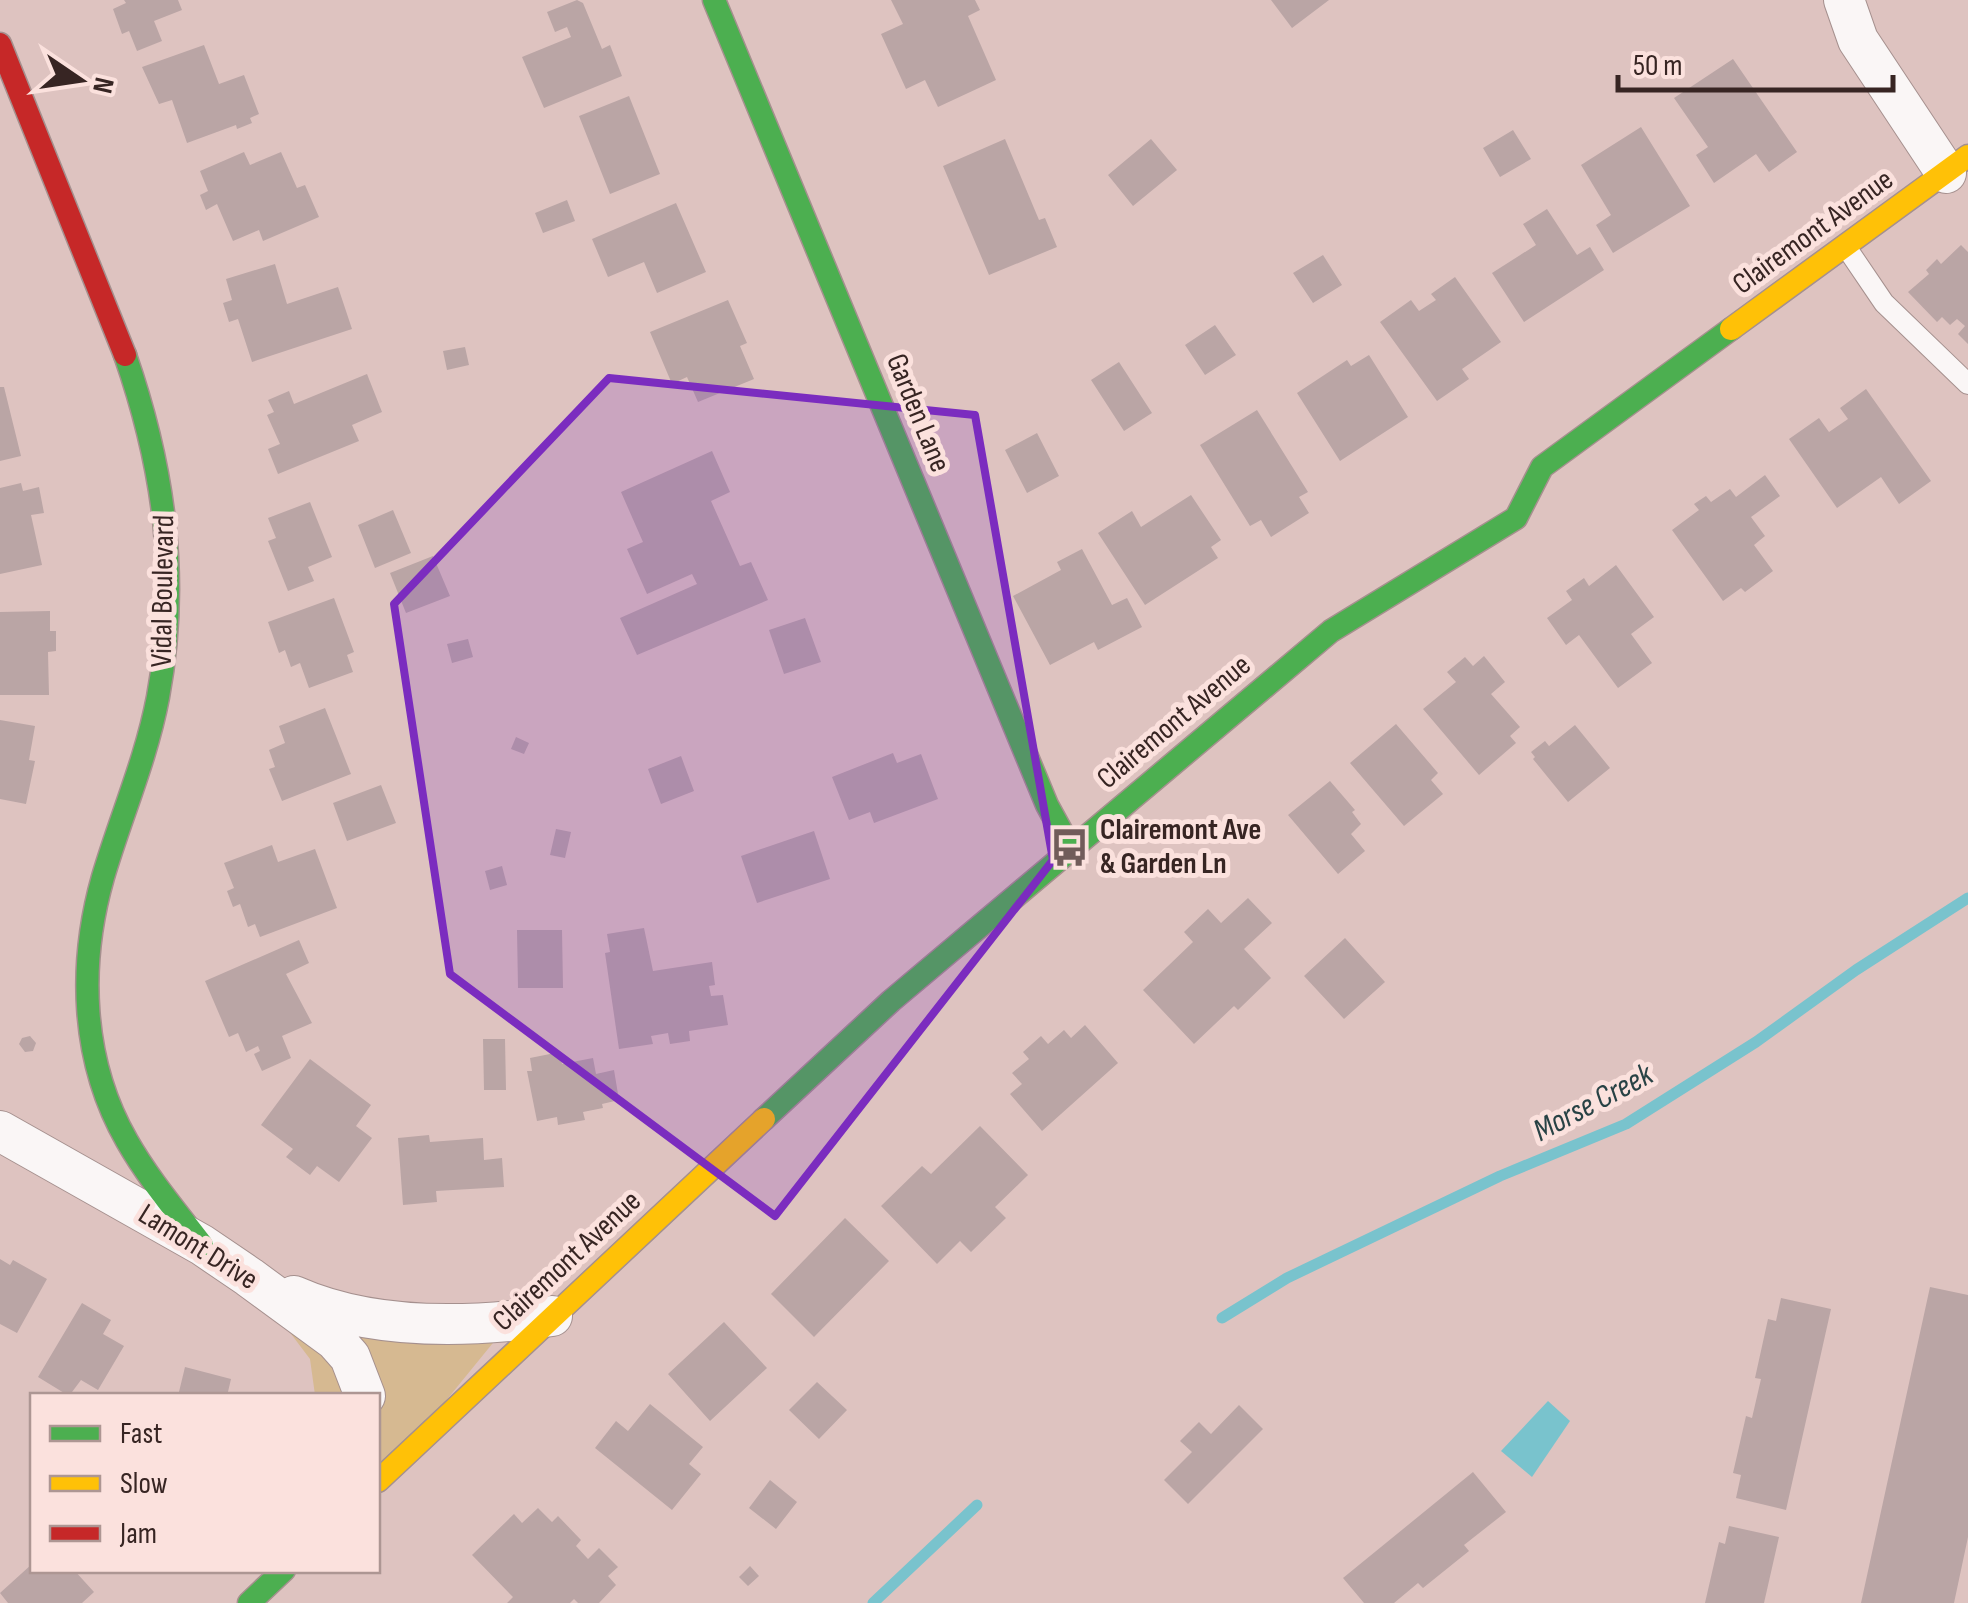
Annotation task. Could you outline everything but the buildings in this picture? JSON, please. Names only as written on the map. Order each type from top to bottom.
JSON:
[{"type":"street","name":"Garden Lane","points":[[714,0],[1048,805],[1070,848]]},
{"type":"street","points":[[1844,0],[1858,40],[1957,164]]},
{"type":"street","name":"Vidal Boulevard","points":[[0,44],[124,348],[143,408],[166,510],[169,585],[165,660],[148,744],[94,912],[87,1003],[96,1065],[116,1118],[146,1172],[202,1245]]},
{"type":"street","name":"Clairemont Avenue","points":[[380,1479],[890,1001],[1331,630],[1516,518],[1542,468],[1957,164]]},
{"type":"street","name":"Lamont Drive","points":[[0,1131],[202,1245],[250,1277],[335,1340],[350,1357],[364,1393]]},
{"type":"street","points":[[250,1277],[302,1300],[372,1318],[476,1325],[552,1316]]},
{"type":"street","points":[[249,1603],[281,1573]]},
{"type":"lane","points":[[1845,245],[1884,303],[1968,384]]},
{"type":"highlighted area","points":[[609,378],[975,415],[1053,860],[775,1216],[450,974],[394,604]]},
{"type":"shaded area","points":[[248,1277],[510,1322],[380,1482],[380,1393],[315,1393],[310,1359]]},
{"type":"water","points":[[1548,1401],[1570,1421],[1532,1477],[1501,1451]]},
{"type":"waterway","name":"Morse Creek","points":[[1222,1318],[1287,1278],[1500,1176],[1626,1124],[1756,1042],[1856,970],[1968,898]]},
{"type":"waterway","points":[[873,1603],[977,1505]]},
{"type":"traffic: fast","points":[[714,0],[1047,805],[1070,847]]},
{"type":"traffic: fast","points":[[764,1119],[891,1001],[1331,631],[1516,518],[1542,467],[1731,329]]},
{"type":"traffic: fast","points":[[125,355],[158,481],[168,566],[168,610],[153,720],[95,910],[87,978],[88,1012],[100,1078],[127,1141],[202,1245]]},
{"type":"traffic: fast","points":[[249,1603],[281,1573]]},
{"type":"traffic: slow","points":[[1731,329],[1968,156]]},
{"type":"traffic: slow","points":[[380,1479],[764,1119]]},
{"type":"traffic: jam","points":[[0,44],[125,355]]},
{"type":"place","name":"Clairemont Ave & Garden Ln","points":[[1070,847]]}]
